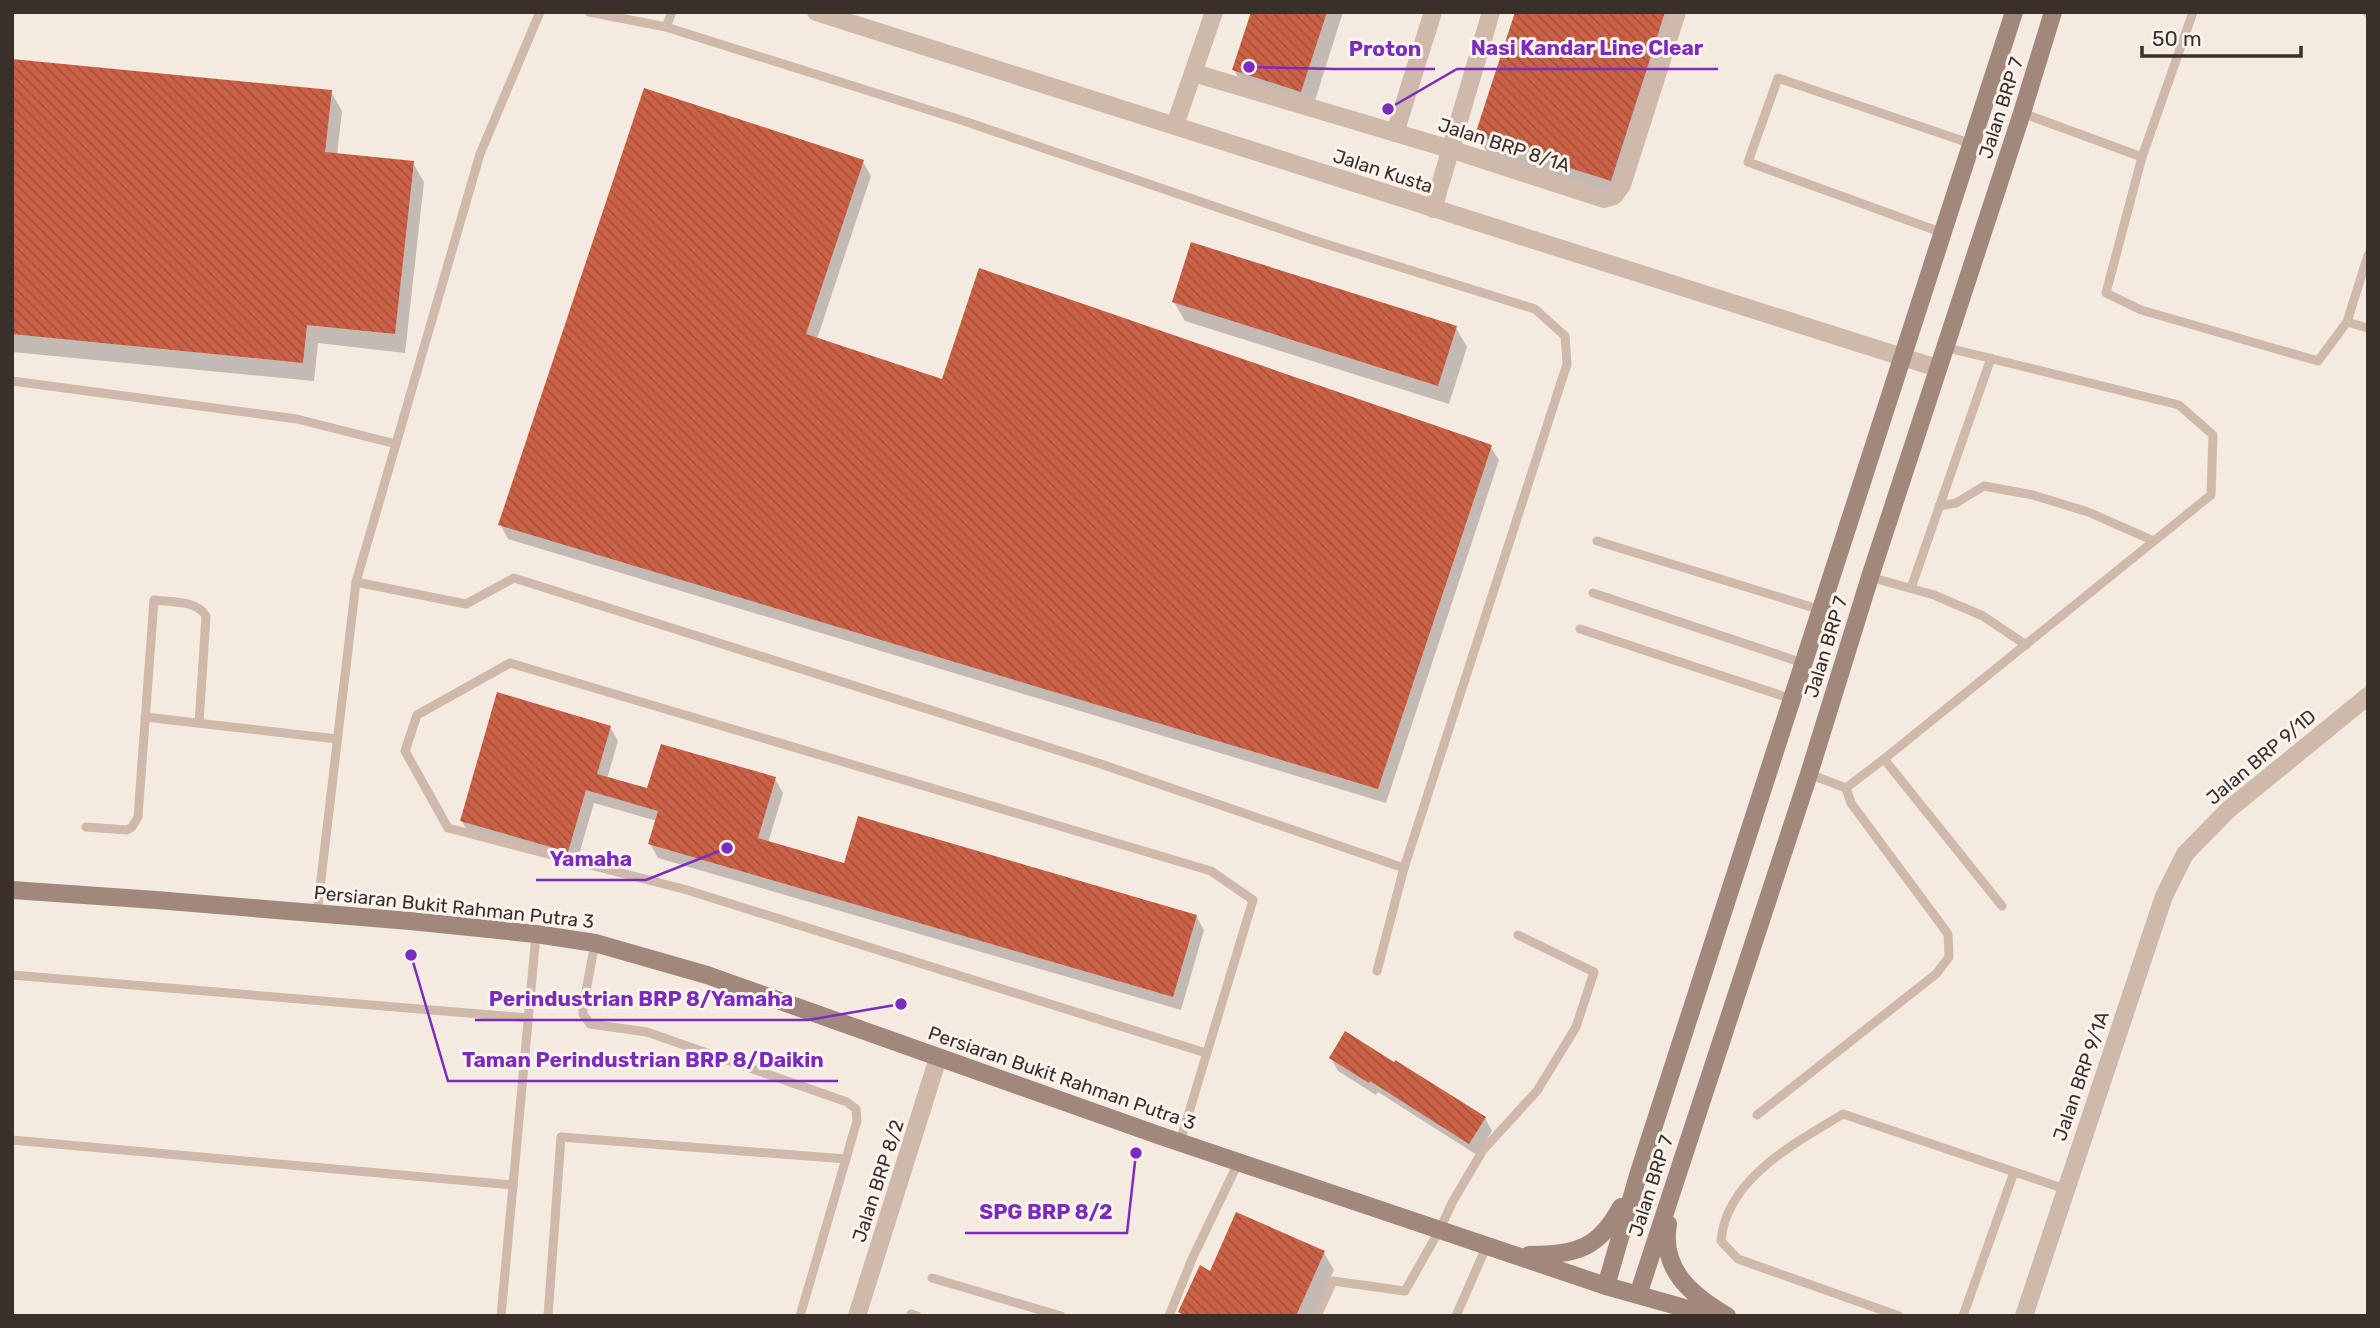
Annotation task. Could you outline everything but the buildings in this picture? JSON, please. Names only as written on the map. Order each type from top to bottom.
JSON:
[{"type":"main road","name":"Jalan BRP 7","points":[[1606,1286],[1639,1172],[2014,12]]},
{"type":"main road","name":"Jalan BRP 7","points":[[1638,1294],[1809,774],[2053,12]]},
{"type":"main road","name":"Persiaran Bukit Rahman Putra 3","points":[[12,890],[317,913],[536,934],[595,943],[708,975],[1180,1142],[1606,1286],[1713,1316]]},
{"type":"main road","points":[[1517,1255],[1562,1254],[1591,1244],[1610,1227],[1639,1172]]},
{"type":"main road","points":[[1677,1172],[1666,1233],[1667,1254],[1678,1276],[1702,1301],[1727,1316]]},
{"type":"street","name":"Jalan Kusta","points":[[816,12],[1937,368]]},
{"type":"street","points":[[1175,125],[1214,12]]},
{"type":"street","points":[[1395,133],[1433,12]]},
{"type":"street","points":[[1433,209],[1491,12]]},
{"type":"street","name":"Jalan BRP 8/1A","points":[[1194,73],[1450,149],[1604,199],[1614,196],[1622,185],[1677,12]]},
{"type":"street","name":"Jalan BRP 9/1D","points":[[2185,854],[2228,810],[2368,696]]},
{"type":"street","name":"Jalan BRP 9/1A","points":[[2024,1316],[2164,896],[2185,854]]},
{"type":"street","name":"Jalan BRP 8/2","points":[[857,1316],[938,1058]]},
{"type":"lane","points":[[317,913],[356,582],[480,154],[540,12]]},
{"type":"lane","points":[[589,12],[666,27],[964,121],[1310,239],[1535,309],[1565,336],[1567,364],[1404,869],[1377,971]]},
{"type":"lane","points":[[666,27],[672,12]]},
{"type":"lane","points":[[2193,12],[2142,157],[2106,293],[2141,310],[2318,361],[2347,322],[2368,255]]},
{"type":"lane","points":[[1943,233],[1748,162],[1778,78],[1972,144]]},
{"type":"lane","points":[[2022,113],[2142,157]]},
{"type":"lane","points":[[2347,322],[2368,328]]},
{"type":"lane","points":[[1846,788],[2211,495],[2213,435],[2179,405],[1944,347]]},
{"type":"lane","points":[[1911,588],[1991,358]]},
{"type":"lane","points":[[12,381],[297,419],[396,444]]},
{"type":"lane","points":[[1939,506],[1956,503],[1984,486],[2033,495],[2088,512],[2154,541]]},
{"type":"lane","points":[[1597,541],[1821,610]]},
{"type":"lane","points":[[1870,577],[1911,588],[1983,615],[2026,645]]},
{"type":"lane","points":[[356,582],[466,604],[514,578],[1101,764],[1404,869]]},
{"type":"lane","points":[[1592,593],[1803,663]]},
{"type":"lane","points":[[86,827],[120,831],[132,827],[136,822],[154,600],[192,605],[203,610],[206,616],[199,723]]},
{"type":"lane","points":[[1580,629],[1792,699]]},
{"type":"lane","points":[[1180,1142],[1253,900],[1211,871],[510,663],[417,715],[405,751],[449,828],[687,890],[1206,1053]]},
{"type":"lane","points":[[145,717],[337,739]]},
{"type":"lane","points":[[1884,759],[2002,906]]},
{"type":"lane","points":[[1809,774],[1846,788]]},
{"type":"lane","points":[[1757,1115],[1936,974],[1949,957],[1948,934],[1851,803],[1846,788]]},
{"type":"lane","points":[[501,1316],[536,934]]},
{"type":"lane","points":[[1317,1316],[1333,1281],[1405,1291],[1483,1150],[1537,1091],[1576,1027],[1594,972],[1518,935]]},
{"type":"lane","points":[[595,943],[583,1007],[583,1014],[590,1024],[647,1032],[847,1102],[856,1110],[846,1159],[800,1316]]},
{"type":"lane","points":[[12,975],[528,1018]]},
{"type":"lane","points":[[1899,1316],[1738,1259],[1721,1241],[1723,1224],[1743,1190],[1760,1170],[1843,1114],[2065,1189]]},
{"type":"lane","points":[[548,1316],[561,1137],[846,1159]]},
{"type":"lane","points":[[12,1140],[513,1185]]},
{"type":"lane","points":[[1169,1316],[1192,1259],[1239,1161]]},
{"type":"lane","points":[[1963,1316],[2014,1172]]},
{"type":"lane","points":[[1456,1316],[1487,1245]]},
{"type":"lane","points":[[932,1278],[1061,1316]]},
{"type":"place","name":"Proton","points":[[1249,67]]},
{"type":"place","name":"Nasi Kandar Line Clear","points":[[1388,109]]},
{"type":"place","name":"Yamaha","points":[[727,848]]},
{"type":"place","name":"Taman Perindustrian BRP 8/Daikin","points":[[411,955]]},
{"type":"place","name":"Perindustrian BRP 8/Yamaha","points":[[901,1004]]},
{"type":"place","name":"SPG BRP 8/2","points":[[1136,1153]]}]
